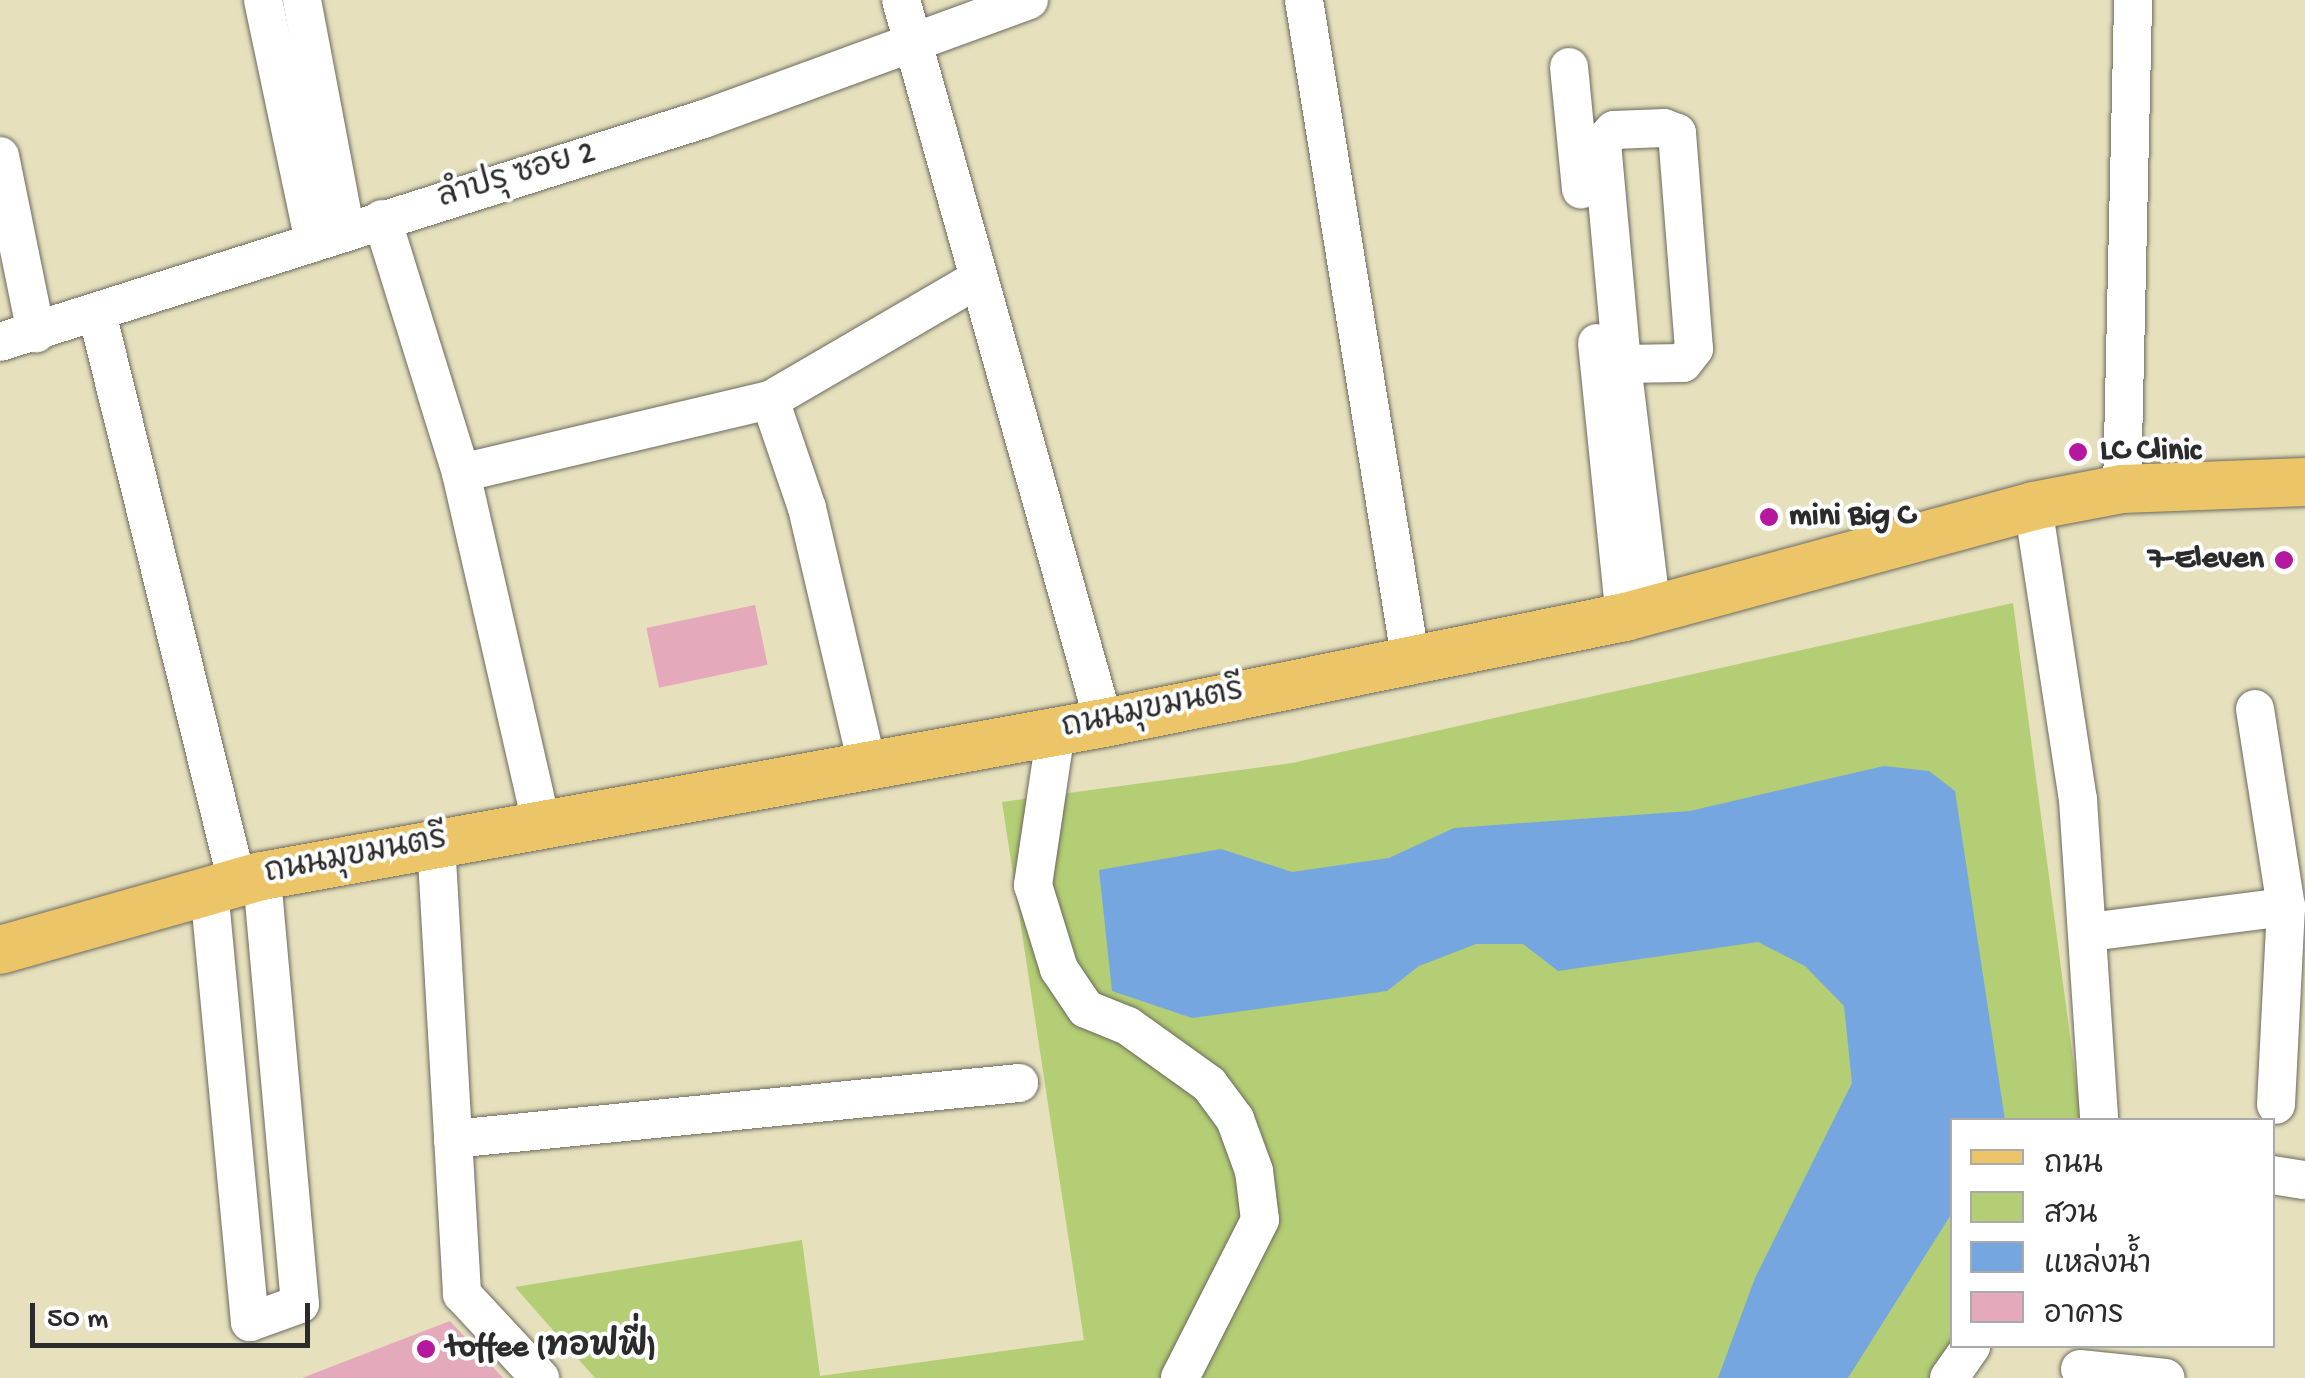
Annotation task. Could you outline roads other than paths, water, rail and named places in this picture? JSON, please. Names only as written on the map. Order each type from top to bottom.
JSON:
[{"type":"main road","name":"ถนนมุขมนตรี","points":[[0,950],[236,882],[541,822],[1104,723],[1410,657],[1639,614],[2033,506],[2122,489],[2305,482]]},
{"type":"street","points":[[263,0],[330,237]]},
{"type":"street","points":[[302,0],[330,237]]},
{"type":"street","points":[[901,0],[908,40],[1104,723]]},
{"type":"street","name":"ลำปรุ ซอย 2","points":[[18,338],[704,119],[908,40],[1030,0]]},
{"type":"street","points":[[1304,0],[1410,657]]},
{"type":"street","points":[[2122,489],[2133,0]]},
{"type":"street","points":[[1569,67],[1639,614]]},
{"type":"street","points":[[1622,364],[1683,363],[1694,348],[1677,134],[1664,128],[1614,130],[1602,143],[1622,364],[1634,405],[1639,614]]},
{"type":"street","points":[[0,156],[18,338]]},
{"type":"street","points":[[382,219],[461,473],[541,822]]},
{"type":"street","points":[[461,473],[770,400],[976,280]]},
{"type":"street","points":[[97,313],[236,882],[300,1304],[250,1322],[236,882]]},
{"type":"street","points":[[770,400],[807,508],[867,763]]},
{"type":"street","points":[[2033,506],[2090,932],[2099,1118]]},
{"type":"street","points":[[2256,709],[2286,906],[2276,1105]]},
{"type":"street","points":[[1056,731],[1032,886],[1058,970],[1086,1008],[1128,1026],[1209,1084],[1235,1118],[1254,1171],[1256,1232],[1180,1378]]},
{"type":"street","points":[[436,842],[462,1294],[540,1378]]},
{"type":"street","points":[[2090,932],[2286,906]]},
{"type":"street","points":[[453,1139],[1019,1083]]},
{"type":"street","points":[[2275,1175],[2305,1180]]},
{"type":"street","points":[[1950,1378],[1970,1348]]},
{"type":"street","points":[[2081,1364],[2166,1378]]},
{"type":"water","points":[[1884,766],[1929,771],[1955,791],[2005,1118],[1950,1118],[1950,1216],[1848,1378],[1718,1378],[1755,1278],[1852,1083],[1844,1006],[1805,966],[1758,942],[1558,971],[1523,944],[1476,944],[1419,966],[1387,991],[1192,1018],[1112,991],[1099,870],[1221,849],[1292,872],[1389,858],[1454,828],[1690,811]]},
{"type":"place","name":"LC Clinic","points":[[2078,452]]},
{"type":"place","name":"mini Big C","points":[[1769,517]]},
{"type":"place","name":"7-Eleven","points":[[2284,560]]},
{"type":"place","name":"toffee (ทอฟฟี่)","points":[[426,1349]]}]
